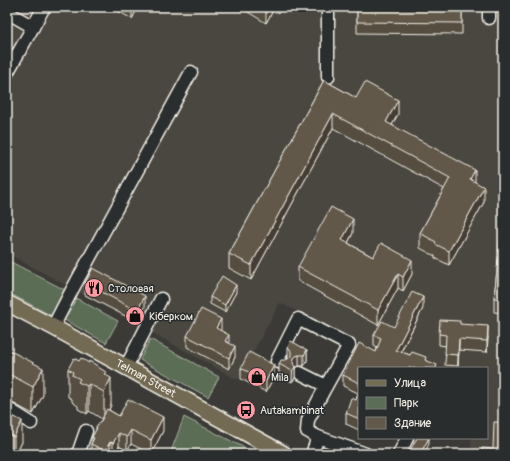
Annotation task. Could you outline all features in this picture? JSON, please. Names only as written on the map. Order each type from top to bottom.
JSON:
[{"type":"main road","name":"Telman Street","points":[[7,302],[284,454]]},
{"type":"lane","points":[[7,73],[44,7]]},
{"type":"lane","points":[[328,7],[328,77]]},
{"type":"lane","points":[[7,12],[33,27]]},
{"type":"lane","points":[[53,327],[191,72]]},
{"type":"lane","points":[[126,367],[161,299]]},
{"type":"lane","points":[[284,364],[277,361],[298,319],[349,345],[308,420],[308,431],[318,437],[366,454]]},
{"type":"lane","points":[[300,373],[326,386]]},
{"type":"lane","points":[[7,408],[31,423]]},
{"type":"lane","points":[[78,454],[86,431]]},
{"type":"lane","points":[[312,454],[318,437]]},
{"type":"lane","points":[[399,454],[406,439]]},
{"type":"shaded area","points":[[7,7],[503,7],[503,366],[493,451],[471,449],[471,439],[488,439],[488,367],[443,367],[384,356],[280,303],[238,380],[7,253]]},
{"type":"green space","points":[[7,260],[65,290],[52,316],[7,292]]},
{"type":"green space","points":[[74,297],[118,321],[106,343],[63,319]]},
{"type":"green space","points":[[150,339],[219,377],[208,397],[140,360]]},
{"type":"green space","points":[[184,417],[257,454],[170,454]]},
{"type":"building","points":[[258,7],[269,7],[266,12]]},
{"type":"building","points":[[357,7],[462,7],[462,23],[357,22]]},
{"type":"building","points":[[324,80],[356,98],[365,82],[398,100],[386,122],[475,170],[470,179],[484,187],[449,251],[435,244],[436,242],[420,233],[450,178],[333,114],[251,265],[229,254]]},
{"type":"building","points":[[331,207],[353,219],[342,240],[373,257],[381,243],[412,260],[403,277],[398,274],[378,310],[298,267]]},
{"type":"building","points":[[503,213],[503,299],[494,298]]},
{"type":"building","points":[[93,268],[145,296],[137,311],[85,283]]},
{"type":"building","points":[[222,276],[236,285],[225,305],[210,297]]},
{"type":"building","points":[[412,292],[423,297],[396,350],[410,355],[412,352],[426,357],[425,360],[437,365],[436,367],[358,367],[358,382],[343,375],[359,343],[376,352],[381,338],[374,335],[382,321],[394,327]]},
{"type":"building","points":[[201,309],[221,319],[216,328],[229,335],[225,341],[235,346],[229,358],[187,336]]},
{"type":"building","points":[[440,320],[460,321],[460,324],[488,326],[487,341],[459,339],[458,355],[445,354],[446,335],[439,334]]},
{"type":"building","points":[[291,341],[307,350],[304,355],[299,355],[294,358],[293,363],[295,367],[292,371],[279,364],[281,360],[288,359],[291,356],[290,349],[288,347]]},
{"type":"building","points":[[7,349],[43,368],[33,387],[7,373]]},
{"type":"building","points":[[249,352],[274,365],[266,381],[241,368]]},
{"type":"building","points":[[74,358],[79,361],[81,358],[89,363],[89,361],[106,372],[104,374],[111,378],[104,392],[89,384],[87,386],[78,382],[80,379],[72,375],[73,372],[68,369]]},
{"type":"building","points":[[358,395],[358,419],[346,413],[351,398],[356,400]]},
{"type":"building","points":[[128,399],[163,417],[151,440],[131,430],[127,437],[119,433],[113,443],[110,442],[105,451],[91,444],[94,438],[92,437],[97,428],[96,427],[107,409],[119,416]]},
{"type":"building","points":[[7,413],[22,421],[14,437],[7,434]]},
{"type":"building","points":[[494,422],[503,422],[503,454],[482,454],[482,448],[493,449]]},
{"type":"building","points":[[416,439],[428,439],[420,454],[408,454]]},
{"type":"place","name":"Столовая","points":[[94,288]]},
{"type":"place","name":"Кіберком","points":[[135,316]]},
{"type":"place","name":"Mila","points":[[257,377]]},
{"type":"place","name":"Autakambinat","points":[[246,410]]}]
